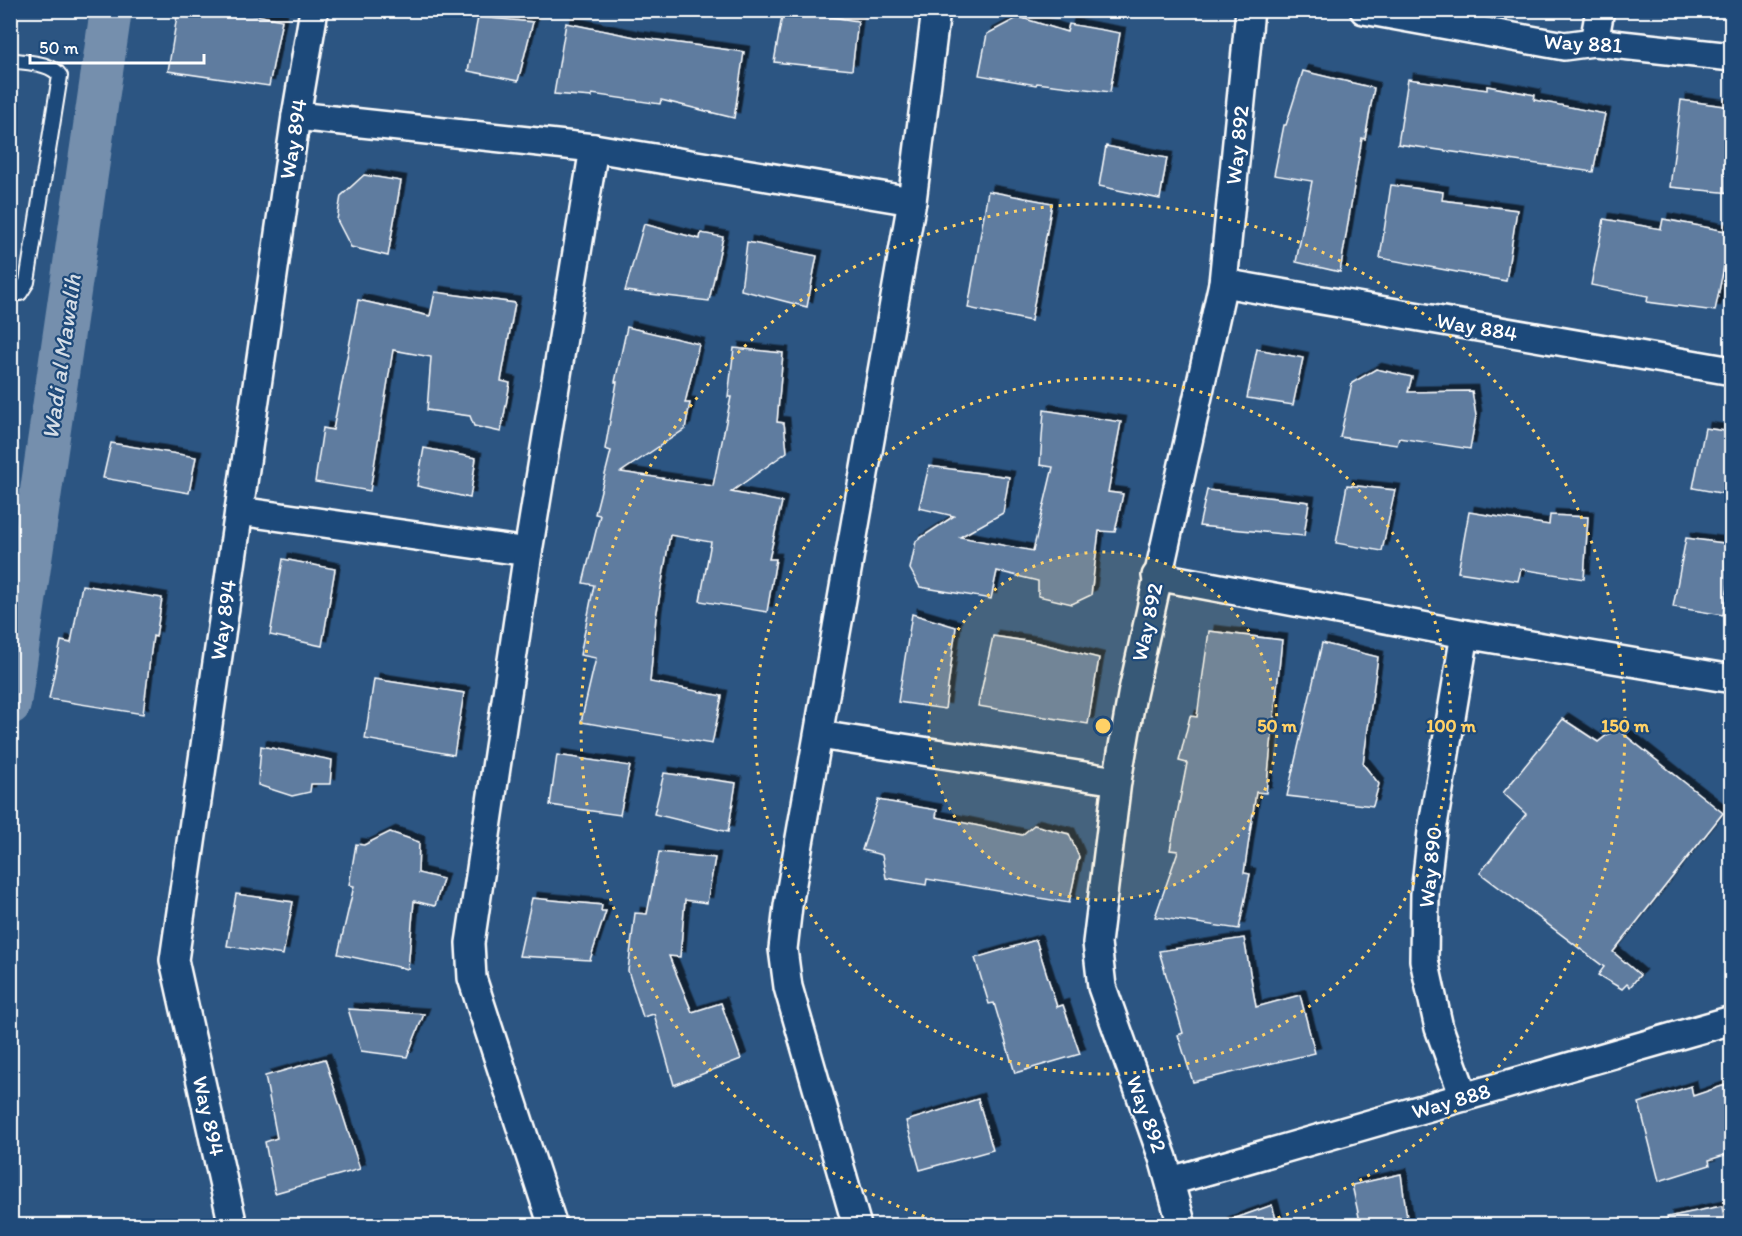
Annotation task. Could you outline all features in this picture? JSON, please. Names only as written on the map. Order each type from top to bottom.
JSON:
[{"type":"street","name":"Way 894","points":[[233,1226],[174,960],[296,116],[314,10]]},
{"type":"street","points":[[858,1226],[788,987],[783,949],[788,906],[912,201],[936,10]]},
{"type":"street","name":"Way 892","points":[[1182,1226],[1171,1181],[1102,987],[1097,943],[1117,781],[1156,576],[1223,283],[1250,10]]},
{"type":"street","name":"Way 881","points":[[1364,10],[1564,46],[1594,42],[1731,57]]},
{"type":"street","points":[[1594,42],[1600,10]]},
{"type":"street","points":[[296,116],[594,148],[912,201]]},
{"type":"street","points":[[553,1226],[472,978],[470,943],[528,552],[594,148]]},
{"type":"street","name":"Way 884","points":[[1223,283],[1731,371]]},
{"type":"street","points":[[239,511],[528,552]]},
{"type":"street","points":[[1156,576],[1465,634],[1731,679]]},
{"type":"street","name":"Way 890","points":[[1464,1097],[1439,1028],[1424,949],[1425,894],[1432,831],[1465,634]]},
{"type":"street","points":[[819,735],[1117,781]]},
{"type":"street","name":"Way 888","points":[[1171,1181],[1731,1020]]},
{"type":"lane","points":[[10,60],[48,66],[56,69],[60,76],[27,282],[20,293],[10,294]]},
{"type":"building","points":[[178,10],[229,10],[282,20],[269,86],[168,71]]},
{"type":"building","points":[[783,10],[858,21],[852,70],[774,62]]},
{"type":"building","points":[[478,17],[533,22],[518,81],[468,71]]},
{"type":"building","points":[[1019,17],[1067,32],[1069,24],[1120,33],[1110,92],[1037,83],[1036,85],[979,75],[987,34]]},
{"type":"building","points":[[566,23],[635,37],[744,52],[734,118],[661,100],[660,104],[592,94],[592,97],[554,94]]},
{"type":"building","points":[[1303,71],[1374,88],[1365,139],[1362,138],[1340,272],[1296,262],[1312,181],[1274,175],[1284,125],[1286,125]]},
{"type":"building","points":[[1408,79],[1487,90],[1487,86],[1535,95],[1534,100],[1605,114],[1593,172],[1398,144]]},
{"type":"building","points":[[1681,100],[1731,107],[1731,193],[1670,187]]},
{"type":"building","points":[[1106,146],[1167,158],[1160,199],[1099,186]]},
{"type":"building","points":[[364,175],[401,181],[388,256],[351,247],[337,220],[341,196]]},
{"type":"building","points":[[1391,185],[1443,192],[1442,200],[1517,210],[1506,281],[1380,258]]},
{"type":"building","points":[[988,191],[1052,203],[1031,321],[968,308]]},
{"type":"building","points":[[1604,219],[1661,229],[1663,219],[1731,232],[1715,311],[1647,302],[1648,296],[1591,285]]},
{"type":"building","points":[[644,224],[700,239],[701,233],[723,237],[709,301],[625,291]]},
{"type":"building","points":[[747,242],[817,256],[807,307],[741,290]]},
{"type":"building","points":[[435,292],[515,303],[501,381],[510,383],[501,432],[474,426],[470,416],[427,410],[431,357],[393,350],[370,491],[315,482],[323,428],[333,430],[358,300],[430,316]]},
{"type":"building","points":[[627,327],[699,344],[685,403],[690,403],[685,429],[621,472],[713,486],[731,397],[728,397],[734,348],[783,353],[777,422],[784,423],[787,452],[731,492],[782,502],[769,559],[776,559],[767,612],[700,601],[711,542],[670,535],[656,617],[650,682],[722,696],[712,744],[581,722],[596,658],[580,655],[594,585],[583,583],[600,515],[595,514],[611,451],[605,449],[617,382],[615,382]]},
{"type":"building","points":[[1257,349],[1303,358],[1293,405],[1247,398]]},
{"type":"building","points":[[1376,369],[1412,377],[1408,392],[1472,391],[1476,416],[1470,449],[1399,438],[1397,445],[1340,437],[1352,383]]},
{"type":"building","points":[[1044,410],[1121,422],[1108,492],[1123,494],[1115,532],[1099,531],[1091,595],[1072,604],[1038,596],[1038,581],[997,571],[991,599],[920,587],[910,569],[916,541],[954,516],[919,508],[929,466],[1009,477],[1003,513],[960,537],[1033,551],[1053,467],[1040,465]]},
{"type":"building","points":[[1705,428],[1731,432],[1731,495],[1693,488]]},
{"type":"building","points":[[111,443],[196,457],[189,493],[103,478]]},
{"type":"building","points":[[424,448],[476,458],[470,498],[417,486]]},
{"type":"building","points":[[1347,485],[1395,490],[1382,551],[1336,543]]},
{"type":"building","points":[[1207,490],[1309,502],[1304,536],[1199,526]]},
{"type":"building","points":[[1469,512],[1549,525],[1550,515],[1588,517],[1584,579],[1521,569],[1518,581],[1458,572]]},
{"type":"building","points":[[1686,538],[1731,544],[1731,571],[1723,615],[1673,607]]},
{"type":"building","points":[[283,559],[335,569],[322,646],[270,635]]},
{"type":"building","points":[[82,585],[162,598],[156,637],[153,636],[143,714],[49,699],[61,641],[71,643]]},
{"type":"building","points":[[912,614],[956,627],[945,709],[898,702]]},
{"type":"building","points":[[1209,631],[1282,640],[1266,793],[1256,792],[1244,873],[1250,874],[1239,929],[1155,917],[1178,851],[1170,850],[1187,763],[1179,761],[1190,716],[1197,717]]},
{"type":"building","points":[[993,636],[1039,643],[1099,658],[1088,724],[978,706]]},
{"type":"building","points":[[1322,643],[1378,657],[1363,764],[1379,784],[1373,806],[1287,796]]},
{"type":"building","points":[[374,679],[464,693],[454,755],[365,739]]},
{"type":"building","points":[[1563,719],[1598,742],[1616,728],[1723,813],[1613,952],[1640,975],[1630,987],[1627,984],[1622,989],[1598,975],[1604,967],[1480,873],[1526,814],[1503,793]]},
{"type":"building","points":[[261,746],[332,760],[330,784],[311,784],[310,792],[292,796],[258,785]]},
{"type":"building","points":[[557,755],[630,766],[620,815],[550,805]]},
{"type":"building","points":[[664,773],[736,783],[728,832],[654,814]]},
{"type":"building","points":[[878,800],[937,810],[936,817],[1022,835],[1034,825],[1069,834],[1079,857],[1069,903],[927,879],[926,885],[886,878],[882,855],[862,850]]},
{"type":"building","points":[[390,832],[419,842],[418,873],[443,879],[435,906],[414,901],[408,969],[338,954],[354,886],[349,885],[356,844],[364,845]]},
{"type":"building","points":[[659,852],[715,858],[707,903],[685,900],[680,957],[669,956],[692,1012],[721,1003],[741,1059],[674,1085],[654,1014],[643,1017],[628,971],[635,913],[647,914]]},
{"type":"building","points":[[236,894],[293,902],[283,955],[227,946]]},
{"type":"building","points":[[532,898],[602,905],[601,911],[606,911],[590,960],[519,956]]},
{"type":"building","points":[[1244,938],[1256,1007],[1300,995],[1315,1053],[1193,1082],[1178,1035],[1183,1033],[1159,951]]},
{"type":"building","points":[[1036,940],[1057,1007],[1063,1005],[1080,1054],[1015,1073],[994,1003],[989,1004],[975,958]]},
{"type":"building","points":[[348,1009],[424,1014],[407,1057],[361,1051]]},
{"type":"building","points":[[325,1059],[360,1169],[275,1193],[265,1142],[277,1138],[265,1076]]},
{"type":"building","points":[[1731,1083],[1731,1153],[1709,1160],[1710,1165],[1659,1181],[1639,1103],[1691,1086],[1693,1096]]},
{"type":"building","points":[[978,1099],[993,1150],[920,1170],[906,1121]]},
{"type":"building","points":[[1401,1174],[1408,1226],[1361,1226],[1352,1185]]},
{"type":"building","points":[[1272,1205],[1278,1226],[1222,1226],[1222,1223]]},
{"type":"building","points":[[1722,1206],[1725,1226],[1668,1226],[1667,1217]]},
{"type":"waterway","name":"Wadi al Mawalih","points":[[10,704],[111,10]]}]
